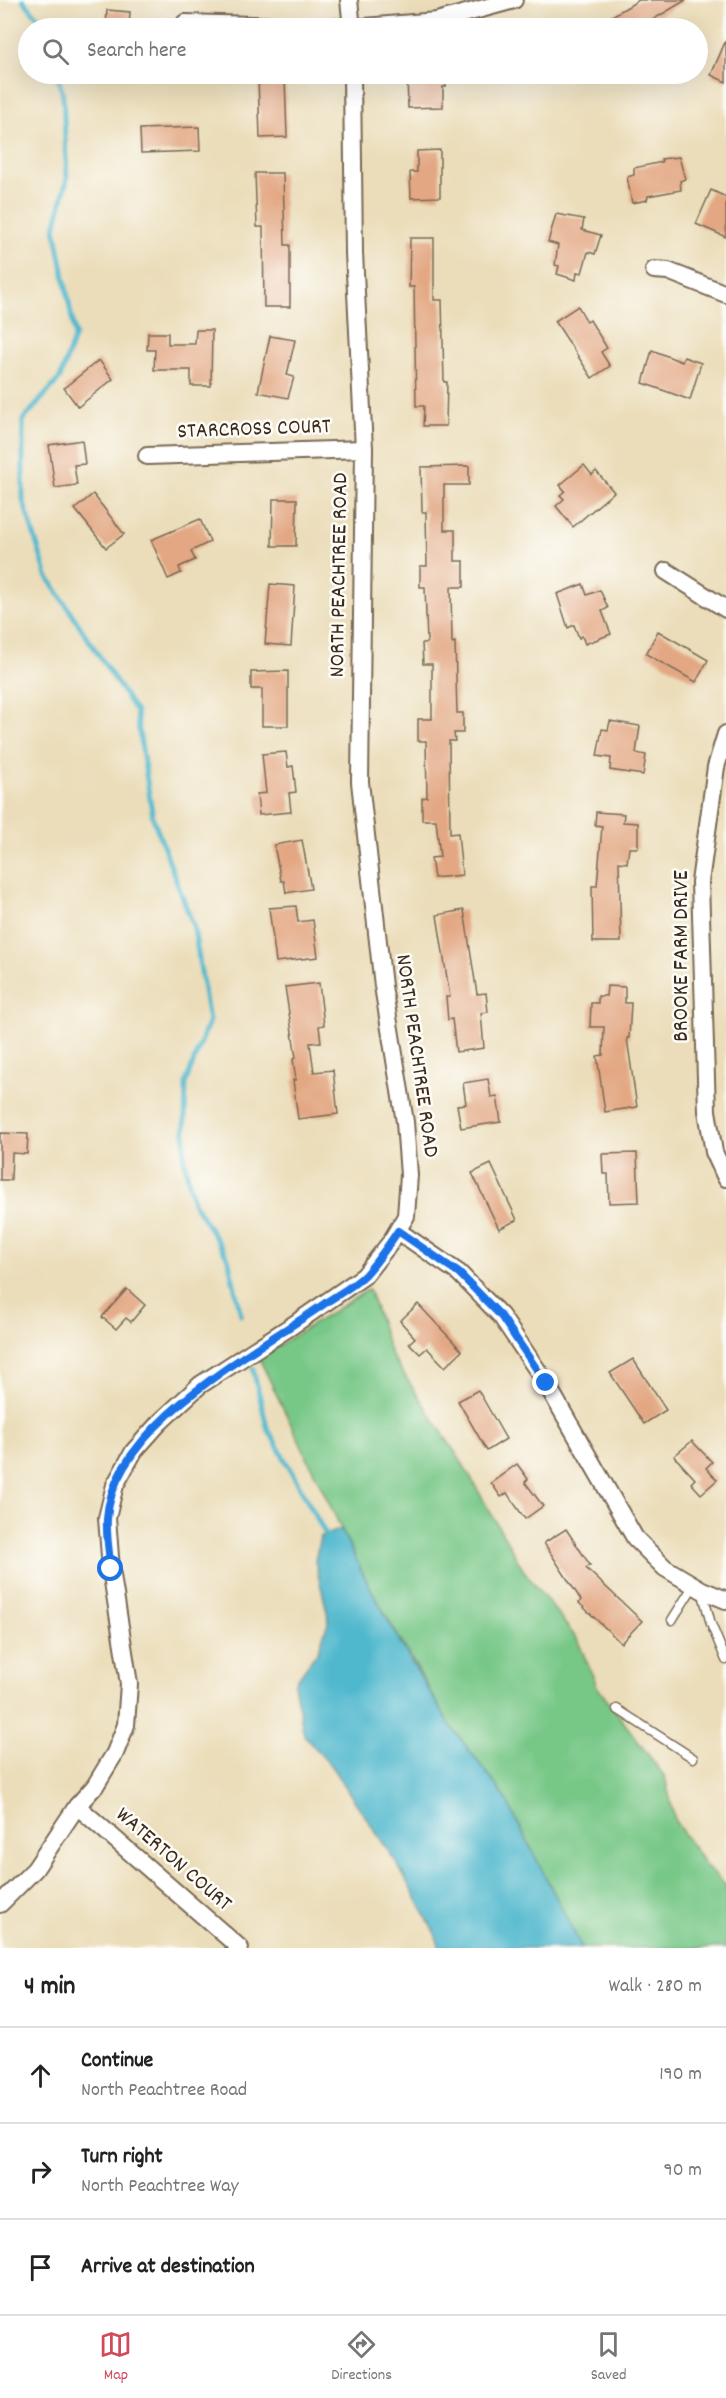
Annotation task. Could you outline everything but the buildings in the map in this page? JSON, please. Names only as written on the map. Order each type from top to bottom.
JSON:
[{"type":"street","points":[[350,0],[351,18]]},
{"type":"street","points":[[448,18],[514,0]]},
{"type":"street","name":"NORTH PEACHTREE ROAD","points":[[0,1904],[35,1869],[76,1806],[95,1786],[115,1754],[126,1725],[129,1684],[111,1569],[107,1518],[115,1485],[134,1451],[200,1385],[364,1276],[398,1231],[406,1216],[409,1175],[405,1122],[383,986],[360,782],[364,449],[354,253],[352,84]]},
{"type":"street","points":[[654,270],[668,271],[726,294]]},
{"type":"street","name":"STARCROSS COURT","points":[[147,456],[364,449]]},
{"type":"street","points":[[666,571],[726,609]]},
{"type":"street","name":"BROOKE FARM DRIVE","points":[[726,734],[716,767],[700,882],[707,1111],[714,1152],[726,1178]]},
{"type":"street","points":[[398,1231],[459,1273],[501,1316],[546,1383],[635,1538],[664,1568],[726,1600]]},
{"type":"street","name":"WATERTON COURT","points":[[76,1806],[240,1948]]},
{"type":"lane","points":[[672,1620],[698,1587]]},
{"type":"lane","points":[[698,1587],[726,1660]]},
{"type":"lane","points":[[617,1709],[693,1758]]},
{"type":"green space","points":[[369,1289],[391,1355],[461,1461],[524,1571],[577,1639],[598,1688],[665,1777],[675,1821],[706,1866],[726,1886],[726,1948],[582,1948],[504,1796],[450,1725],[369,1586],[259,1358]]},
{"type":"water","points":[[341,1529],[369,1586],[412,1663],[450,1725],[504,1796],[582,1948],[440,1948],[434,1931],[396,1862],[331,1766],[304,1735],[294,1684],[318,1651],[329,1620],[315,1561],[320,1537]]},
{"type":"waterway","points":[[23,0],[38,18]]},
{"type":"waterway","points":[[60,84],[63,95],[67,179],[55,228],[75,335],[60,378],[23,420],[23,500],[47,576],[136,712],[153,818],[194,928],[209,1021],[186,1082],[184,1159],[193,1202],[228,1258],[241,1315]]},
{"type":"waterway","points":[[253,1369],[267,1427],[326,1535]]},
{"type":"route","points":[[111,1569],[107,1518],[115,1485],[134,1451],[200,1385],[364,1276],[398,1231],[459,1273],[501,1316],[546,1383]]}]
